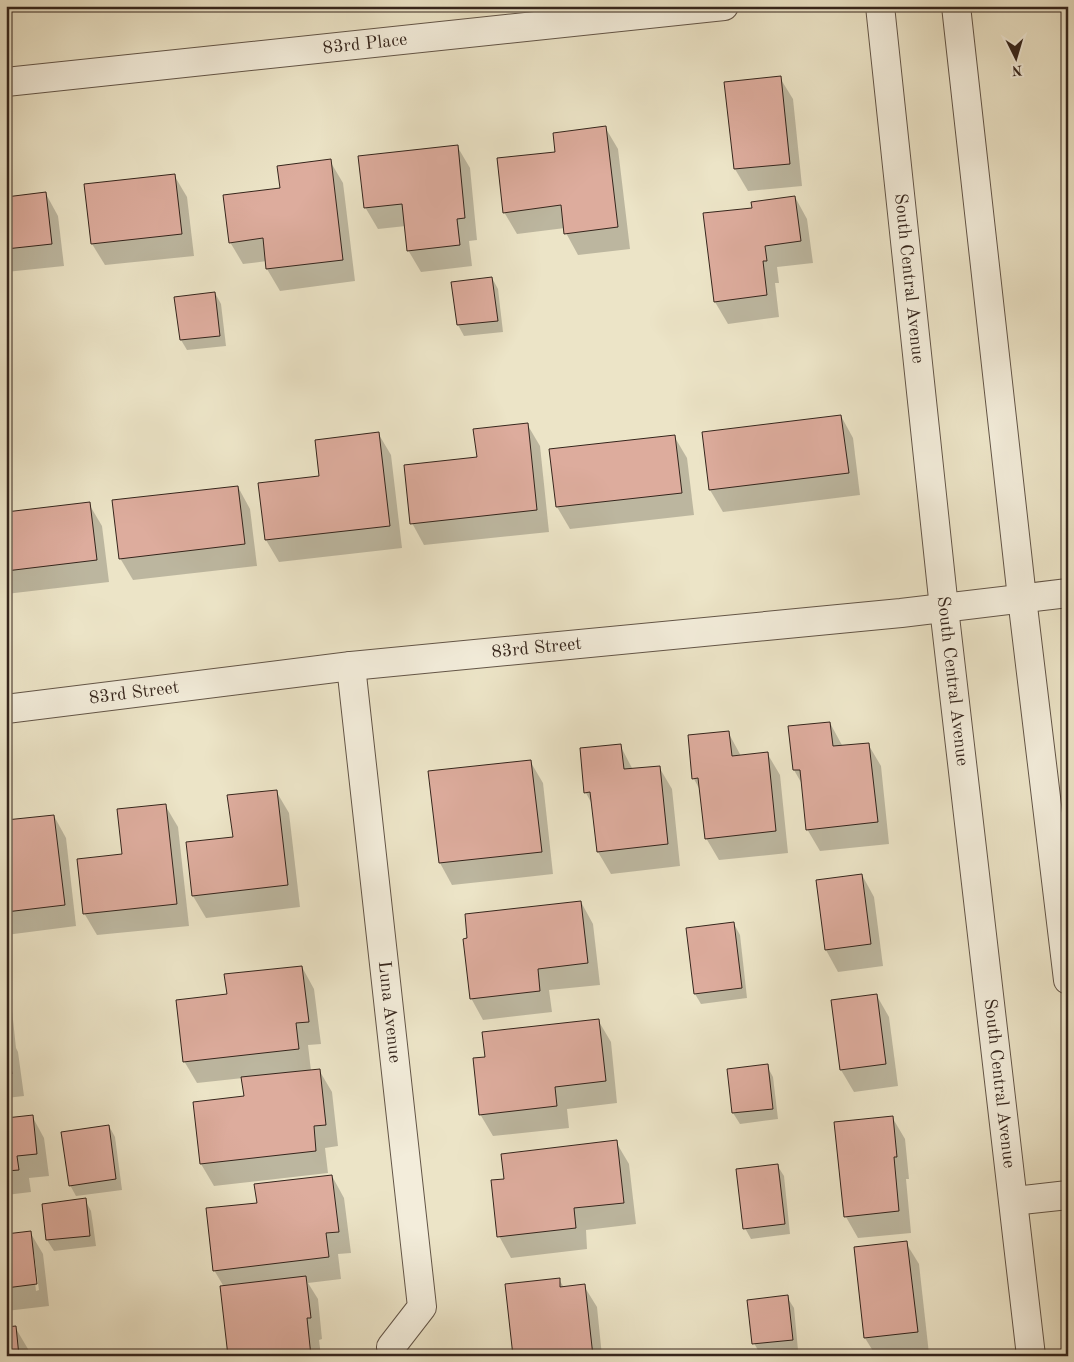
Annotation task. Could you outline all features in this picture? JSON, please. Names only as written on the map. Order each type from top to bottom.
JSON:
[{"type":"street","name":"83rd Place","points":[[6,82],[724,6]]},
{"type":"street","name":"South Central Avenue","points":[[880,6],[944,608],[1032,1356]]},
{"type":"street","points":[[956,6],[1022,598],[1068,980]]},
{"type":"street","name":"83rd Street","points":[[6,709],[351,666],[944,608],[1068,593]]},
{"type":"street","name":"Luna Avenue","points":[[351,666],[422,1306],[391,1347]]},
{"type":"street","points":[[1014,1202],[1068,1195]]},
{"type":"building","points":[[781,76],[790,164],[734,169],[724,82]]},
{"type":"building","points":[[606,126],[618,227],[564,234],[561,205],[503,213],[497,158],[555,152],[553,133]]},
{"type":"building","points":[[458,145],[465,218],[457,219],[460,245],[407,251],[402,204],[364,208],[358,156]]},
{"type":"building","points":[[331,159],[343,260],[266,269],[263,238],[229,243],[223,195],[280,188],[277,166]]},
{"type":"building","points":[[175,174],[182,234],[91,244],[84,184]]},
{"type":"building","points":[[46,192],[52,244],[6,249],[6,197]]},
{"type":"building","points":[[795,196],[801,241],[765,246],[767,261],[763,261],[767,295],[714,302],[703,213],[752,208],[751,202]]},
{"type":"building","points":[[492,277],[498,321],[457,325],[451,282]]},
{"type":"building","points":[[215,292],[220,336],[180,340],[174,297]]},
{"type":"building","points":[[841,415],[849,473],[709,490],[702,432]]},
{"type":"building","points":[[528,423],[537,510],[410,524],[404,465],[477,457],[473,429]]},
{"type":"building","points":[[379,432],[390,526],[265,540],[258,483],[319,476],[315,440]]},
{"type":"building","points":[[675,435],[682,493],[556,507],[549,449]]},
{"type":"building","points":[[238,486],[245,544],[119,559],[112,500]]},
{"type":"building","points":[[90,502],[97,560],[6,571],[6,512]]},
{"type":"building","points":[[830,722],[833,746],[869,743],[878,822],[806,830],[800,770],[793,770],[788,726]]},
{"type":"building","points":[[729,731],[732,756],[768,752],[776,831],[705,839],[698,778],[692,779],[688,735]]},
{"type":"building","points":[[621,744],[624,769],[660,766],[668,844],[597,852],[590,792],[584,793],[580,748]]},
{"type":"building","points":[[531,760],[542,852],[439,863],[428,771]]},
{"type":"building","points":[[277,790],[288,885],[192,896],[186,842],[233,837],[227,795]]},
{"type":"building","points":[[166,804],[177,904],[83,914],[77,859],[122,854],[117,809]]},
{"type":"building","points":[[54,815],[65,905],[6,912],[6,820]]},
{"type":"building","points":[[862,874],[871,944],[825,950],[816,880]]},
{"type":"building","points":[[581,901],[588,963],[538,969],[540,991],[470,999],[463,939],[467,938],[465,914]]},
{"type":"building","points":[[734,922],[742,988],[694,994],[686,928]]},
{"type":"building","points":[[302,966],[309,1022],[296,1023],[299,1049],[183,1062],[176,1000],[227,994],[224,974]]},
{"type":"building","points":[[877,994],[886,1064],[840,1070],[831,1000]]},
{"type":"building","points":[[599,1019],[606,1081],[555,1087],[557,1106],[479,1115],[473,1058],[485,1057],[482,1032]]},
{"type":"building","points":[[6,1029],[12,1074],[6,1075]]},
{"type":"building","points":[[768,1064],[773,1109],[732,1113],[727,1069]]},
{"type":"building","points":[[320,1069],[326,1125],[314,1126],[316,1151],[200,1164],[193,1102],[244,1096],[241,1077]]},
{"type":"building","points":[[33,1115],[37,1154],[17,1156],[19,1170],[6,1171],[6,1118]]},
{"type":"building","points":[[893,1116],[897,1157],[894,1157],[899,1211],[844,1217],[834,1122]]},
{"type":"building","points":[[109,1125],[116,1179],[69,1186],[61,1132]]},
{"type":"building","points":[[617,1140],[624,1203],[574,1208],[576,1228],[497,1237],[491,1180],[504,1179],[501,1154]]},
{"type":"building","points":[[778,1164],[785,1224],[743,1229],[736,1169]]},
{"type":"building","points":[[332,1175],[339,1232],[326,1233],[329,1257],[213,1271],[206,1208],[257,1203],[254,1184]]},
{"type":"building","points":[[86,1198],[90,1236],[46,1240],[42,1204]]},
{"type":"building","points":[[31,1231],[37,1284],[6,1288],[6,1234]]},
{"type":"building","points":[[907,1241],[918,1332],[864,1338],[854,1247]]},
{"type":"building","points":[[306,1276],[311,1318],[307,1318],[311,1356],[228,1356],[220,1286]]},
{"type":"building","points":[[560,1278],[560,1287],[585,1284],[593,1356],[513,1356],[505,1284]]},
{"type":"building","points":[[788,1295],[793,1340],[752,1344],[747,1300]]},
{"type":"building","points":[[16,1326],[19,1356],[6,1356],[6,1327]]}]
